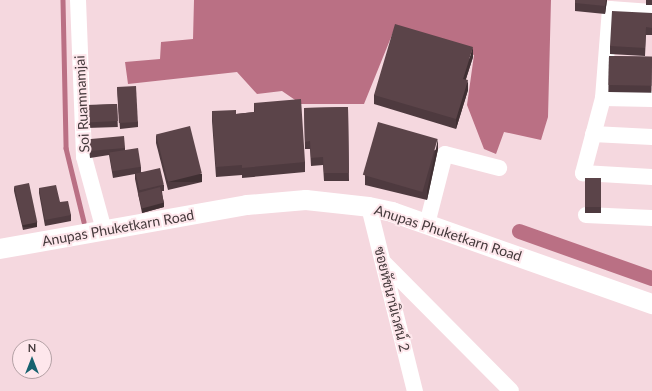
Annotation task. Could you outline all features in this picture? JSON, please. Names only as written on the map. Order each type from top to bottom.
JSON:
[{"type":"street","name":"Soi Ruamnamjai","points":[[78,0],[84,157],[104,230]]},
{"type":"street","points":[[652,12],[610,8],[613,58],[583,173],[652,177]]},
{"type":"street","points":[[603,98],[652,99]]},
{"type":"street","points":[[592,134],[652,137]]},
{"type":"street","points":[[427,224],[445,154],[499,168]]},
{"type":"street","name":"Anupas Phuketkarn Road","points":[[0,249],[247,205],[306,200],[368,207],[427,224],[652,304]]},
{"type":"street","name":"ซอยหัชนานิเวศน์ 2","points":[[368,207],[384,263],[415,391]]},
{"type":"street","points":[[586,215],[652,218]]},
{"type":"street","points":[[384,263],[511,391]]},
{"type":"shaded area","points":[[194,0],[551,0],[548,117],[541,140],[504,132],[496,154],[484,149],[467,105],[474,55],[394,30],[364,104],[301,104],[282,91],[257,94],[237,72],[128,84],[125,62],[160,59],[161,42],[193,39]]},
{"type":"building","points":[[575,0],[606,0],[605,6],[575,3]]},
{"type":"building","points":[[612,11],[652,13],[652,28],[646,27],[645,48],[610,46]]},
{"type":"building","points":[[395,24],[473,47],[463,79],[468,80],[456,119],[374,95]]},
{"type":"building","points":[[609,56],[652,57],[651,86],[608,85]]},
{"type":"building","points":[[136,86],[138,122],[119,123],[117,87]]},
{"type":"building","points":[[301,99],[305,162],[242,168],[242,165],[216,167],[212,111],[236,110],[236,114],[255,112],[254,103]]},
{"type":"building","points":[[117,104],[118,121],[87,123],[86,106]]},
{"type":"building","points":[[348,107],[349,173],[324,173],[323,157],[311,158],[310,141],[305,142],[304,108]]},
{"type":"building","points":[[378,122],[438,139],[422,192],[363,175]]},
{"type":"building","points":[[190,126],[202,174],[168,182],[156,134]]},
{"type":"building","points":[[124,136],[125,148],[89,151],[88,139]]},
{"type":"building","points":[[138,148],[141,167],[112,171],[109,153]]},
{"type":"building","points":[[160,168],[164,185],[139,190],[136,174]]},
{"type":"building","points":[[585,178],[601,178],[601,207],[585,207]]},
{"type":"building","points":[[29,183],[37,222],[23,225],[14,186]]},
{"type":"building","points":[[56,185],[60,202],[68,201],[71,215],[45,220],[39,188]]},
{"type":"building","points":[[160,187],[164,202],[142,208],[138,193]]},
{"type":"waterway","points":[[63,0],[66,148],[84,222]]},
{"type":"waterway","points":[[519,231],[652,278]]}]
